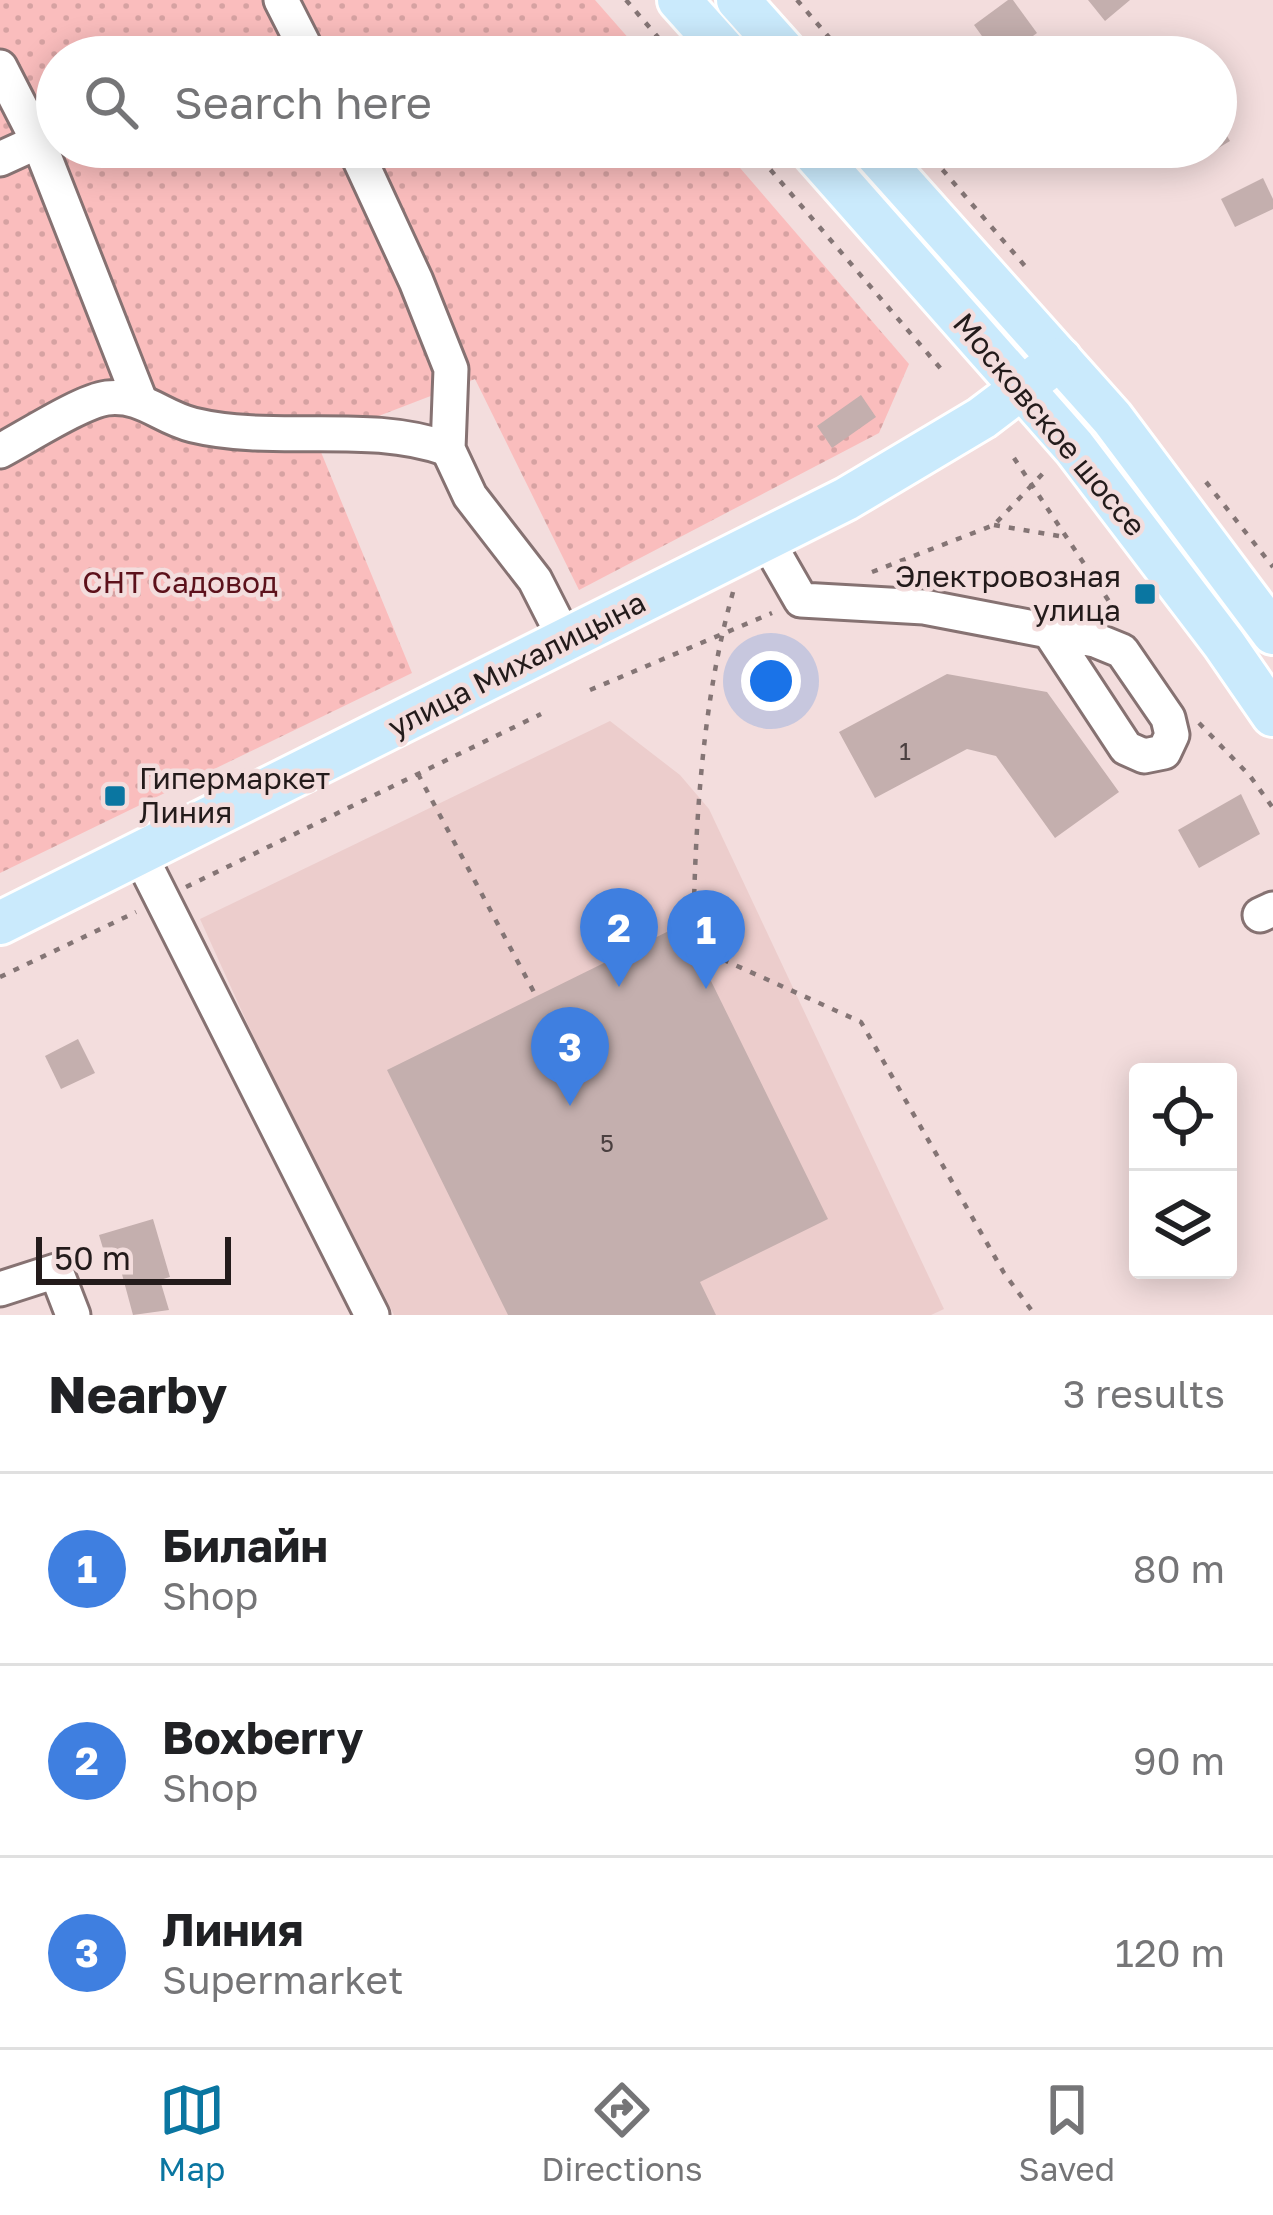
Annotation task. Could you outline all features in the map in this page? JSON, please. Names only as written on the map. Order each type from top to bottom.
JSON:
[{"type":"main road","points":[[679,0],[711,36]]},
{"type":"main road","points":[[738,0],[770,36]]},
{"type":"main road","name":"Московское шоссе","points":[[828,168],[1074,447],[1225,644],[1273,715]]},
{"type":"main road","name":"Московское шоссе","points":[[889,168],[1112,418],[1270,621]]},
{"type":"main road","name":"улица Михалицына","points":[[0,922],[846,499],[1024,389],[1060,359]]},
{"type":"street","points":[[280,0],[299,36]]},
{"type":"street","points":[[0,67],[36,120]]},
{"type":"street","points":[[0,159],[36,143]]},
{"type":"street","points":[[58,168],[139,398]]},
{"type":"street","points":[[364,168],[451,369],[448,449],[470,496],[535,580],[566,640]]},
{"type":"street","points":[[0,451],[103,398],[139,398],[191,424],[259,433],[419,439],[448,449]]},
{"type":"street","points":[[766,539],[801,600],[924,607],[1049,631]]},
{"type":"street","points":[[140,855],[372,1315]]},
{"type":"street","points":[[0,1289],[56,1271],[73,1315]]},
{"type":"path","points":[[626,0],[657,36]]},
{"type":"path","points":[[797,0],[828,36]]},
{"type":"path","points":[[769,168],[941,369]]},
{"type":"path","points":[[994,525],[1063,536],[1014,458]]},
{"type":"path","points":[[865,575],[994,525],[1048,468]]},
{"type":"path","points":[[733,590],[720,638],[695,828],[693,946],[861,1022],[1004,1273],[1035,1315]]},
{"type":"path","points":[[590,690],[778,610]]},
{"type":"path","points":[[181,889],[541,713]]},
{"type":"path","points":[[418,773],[536,996]]},
{"type":"path","points":[[0,976],[143,909]]},
{"type":"shaded area","points":[[610,721],[680,775],[709,809],[944,1309],[931,1315],[394,1315],[259,1049],[200,919]]},
{"type":"green space","name":"СНТ Садовод","points":[[0,0],[595,0],[627,36],[36,36],[36,168],[740,168],[909,364],[879,433],[579,590],[475,379],[316,440],[412,673],[0,873]]},
{"type":"building","points":[[1013,0],[1037,33],[982,36],[974,25]]},
{"type":"building","points":[[1088,0],[1130,0],[1105,21]]},
{"type":"building","points":[[1263,178],[1273,209],[1235,227],[1221,199]]},
{"type":"building","points":[[861,395],[876,417],[832,448],[817,426]]},
{"type":"building","points":[[947,674],[1047,692],[1119,792],[1055,838],[996,756],[967,749],[875,798],[839,732]]},
{"type":"building","points":[[1241,794],[1260,834],[1199,868],[1178,830]]},
{"type":"building","points":[[683,924],[828,1219],[700,1282],[716,1315],[508,1315],[387,1070]]},
{"type":"building","points":[[78,1039],[95,1073],[61,1089],[45,1056]]},
{"type":"building","points":[[153,1219],[170,1277],[160,1280],[169,1310],[133,1315],[116,1252],[105,1255],[99,1235]]},
{"type":"place","name":"Электровозная улица","points":[[1145,594]]},
{"type":"place","name":"Гипермаркет Линия","points":[[115,796]]},
{"type":"place","name":"Boxberry","points":[[619,987]]},
{"type":"place","name":"Билайн","points":[[706,989]]},
{"type":"place","name":"Линия","points":[[570,1106]]}]
